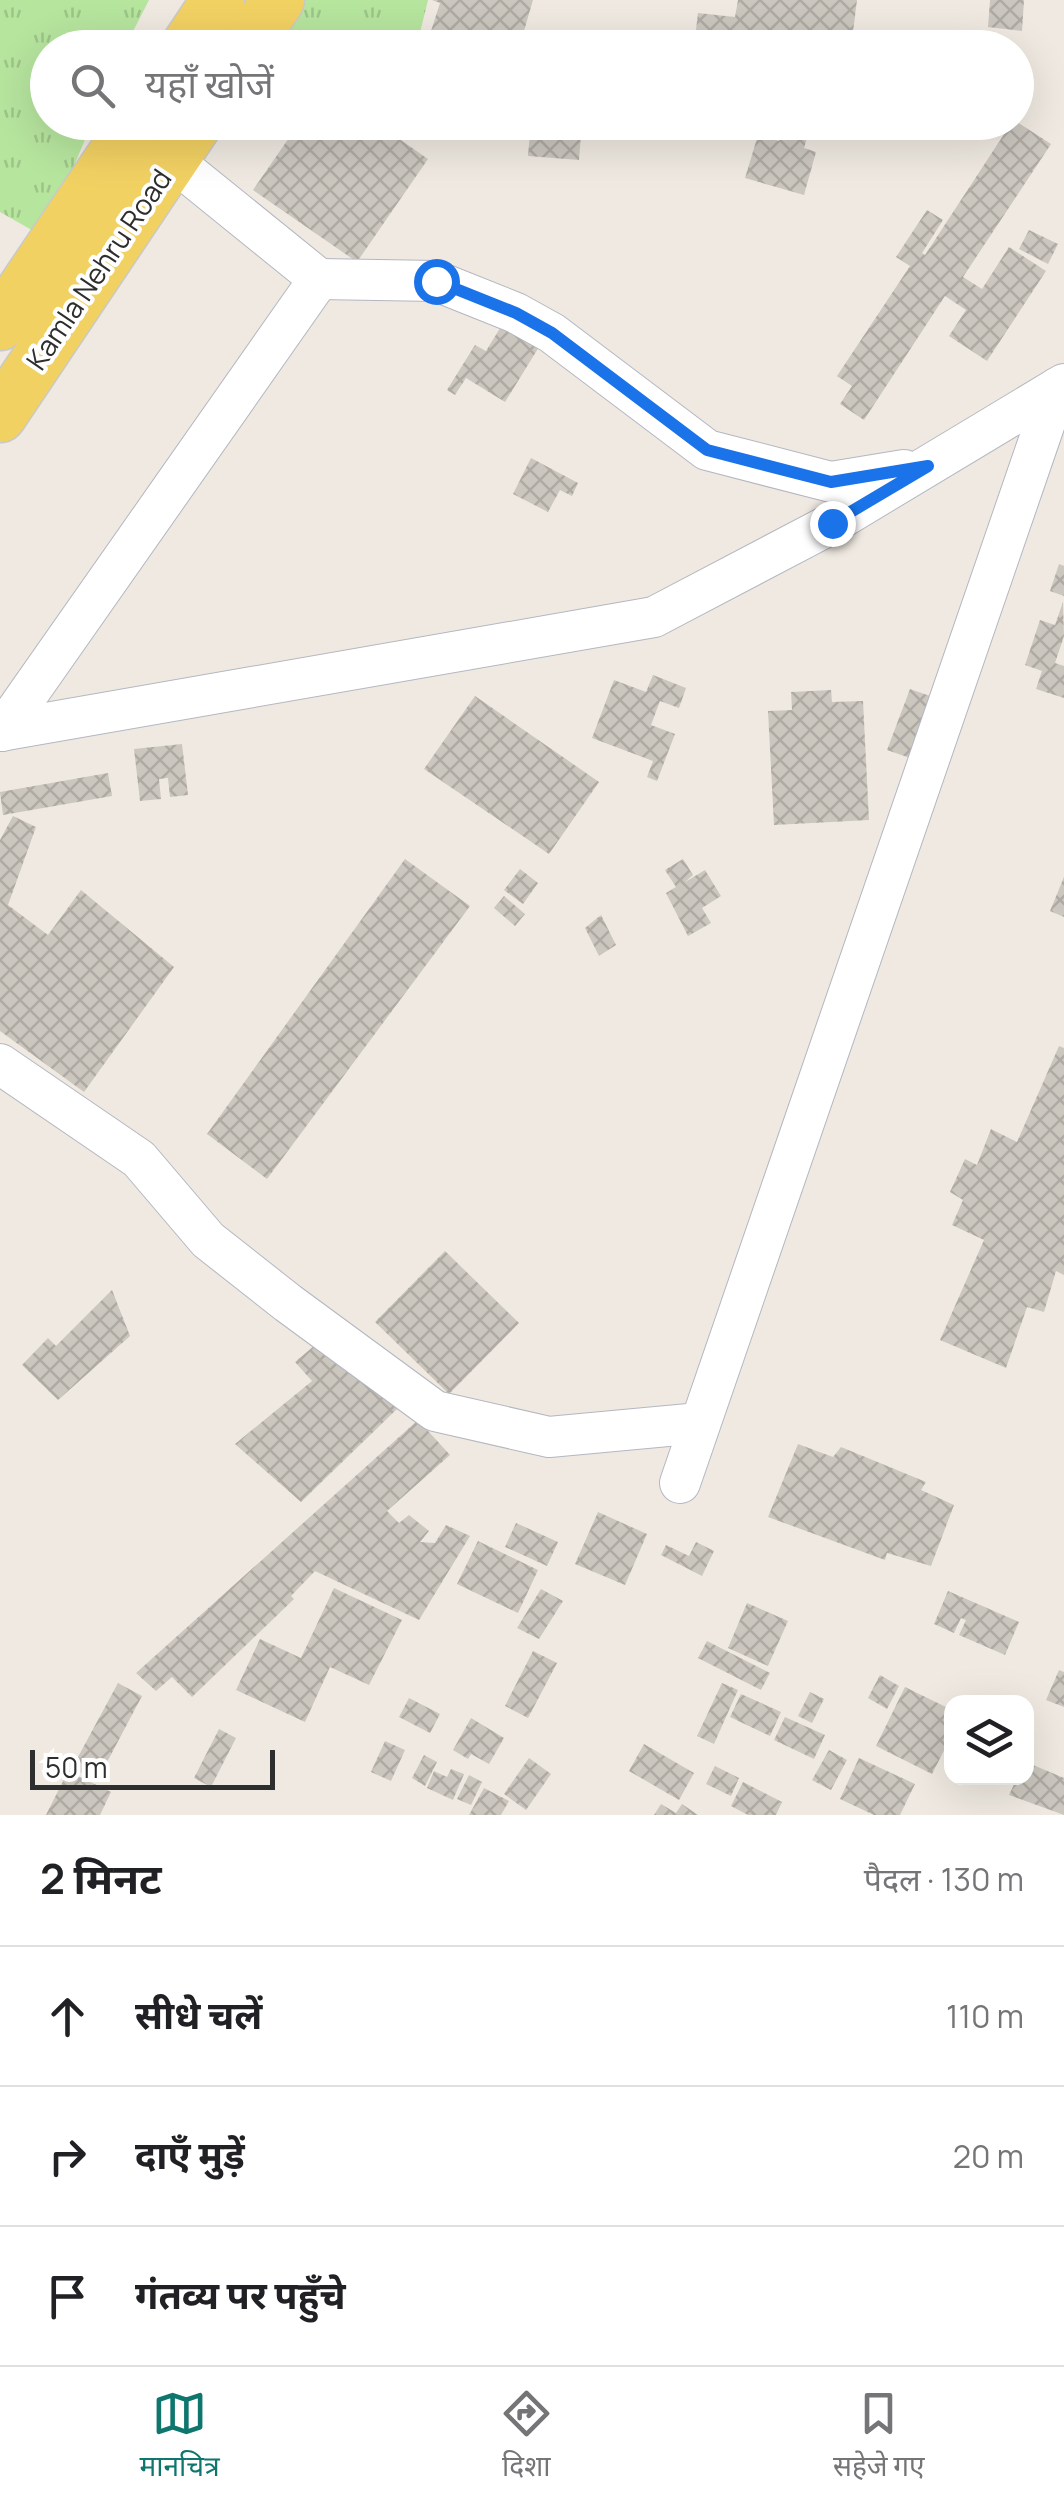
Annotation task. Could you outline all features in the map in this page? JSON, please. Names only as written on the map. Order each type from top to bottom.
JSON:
[{"type":"main road","points":[[198,30],[218,0]]},
{"type":"main road","points":[[258,30],[278,0]]},
{"type":"main road","name":"Kamla Nehru Road","points":[[0,324],[124,140]]},
{"type":"main road","name":"Kamla Nehru Road","points":[[0,416],[185,141]]},
{"type":"street","points":[[185,141],[319,279],[436,281],[516,313],[552,333],[707,450],[831,482],[928,466]]},
{"type":"street","points":[[1,731],[319,279]]},
{"type":"street","points":[[1,731],[654,617],[832,523],[1061,387]]},
{"type":"street","points":[[680,1483],[1061,387]]},
{"type":"street","points":[[0,1064],[139,1159],[208,1240],[435,1411],[549,1437],[700,1423]]},
{"type":"green space","points":[[0,0],[149,0],[134,30],[30,30],[30,140],[85,140],[44,237],[0,212]]},
{"type":"green space","points":[[303,0],[428,0],[421,30],[289,30],[283,26]]},
{"type":"building","points":[[432,0],[533,0],[524,30],[431,30],[440,3]]},
{"type":"building","points":[[738,0],[857,0],[853,30],[696,30],[698,13],[735,17]]},
{"type":"building","points":[[990,0],[1024,0],[1022,30],[988,27]]},
{"type":"building","points":[[1034,133],[1051,144],[963,277],[982,289],[1009,247],[1046,271],[987,361],[949,336],[966,310],[945,296],[864,420],[840,404],[852,386],[837,376],[910,266],[896,257],[927,210],[943,220],[922,253],[925,255],[1000,140],[1034,140]]},
{"type":"building","points":[[288,140],[401,140],[428,159],[357,262],[253,190]]},
{"type":"building","points":[[529,140],[581,140],[579,160],[528,156]]},
{"type":"building","points":[[756,140],[806,140],[804,148],[816,152],[804,195],[745,178]]},
{"type":"building","points":[[1029,230],[1058,244],[1048,264],[1019,249]]},
{"type":"building","points":[[510,312],[547,334],[505,402],[466,378],[455,395],[447,390],[475,345],[486,351]]},
{"type":"building","points":[[531,458],[578,483],[572,496],[560,490],[548,512],[513,494]]},
{"type":"building","points":[[1059,564],[1064,566],[1064,596],[1050,591]]},
{"type":"building","points":[[1063,602],[1064,636],[1055,663],[1064,666],[1064,698],[1036,689],[1042,671],[1025,665],[1040,620],[1055,625]]},
{"type":"building","points":[[653,675],[686,688],[679,708],[660,701],[651,725],[675,734],[657,781],[647,777],[653,761],[592,738],[614,680],[646,692]]},
{"type":"building","points":[[910,689],[936,698],[913,759],[887,750]]},
{"type":"building","points":[[831,690],[832,702],[863,701],[869,820],[774,825],[768,711],[792,710],[791,692]]},
{"type":"building","points":[[475,696],[599,782],[549,854],[424,769]]},
{"type":"building","points":[[182,744],[188,795],[170,797],[168,778],[159,779],[161,799],[140,801],[134,749]]},
{"type":"building","points":[[108,773],[112,796],[3,815],[0,792]]},
{"type":"building","points":[[13,816],[36,827],[8,905],[48,935],[81,890],[174,967],[84,1092],[0,1031],[0,840]]},
{"type":"building","points":[[405,859],[470,906],[267,1179],[207,1134]]},
{"type":"building","points":[[683,859],[693,875],[685,882],[705,870],[721,896],[702,908],[711,923],[688,936],[666,893],[676,887],[665,870]]},
{"type":"building","points":[[520,869],[538,883],[523,904],[504,890]]},
{"type":"building","points":[[1064,877],[1064,917],[1050,911]]},
{"type":"building","points":[[504,896],[525,914],[515,926],[494,908]]},
{"type":"building","points":[[601,915],[616,945],[599,956],[585,928]]},
{"type":"building","points":[[1059,1046],[1064,1048],[1064,1275],[1056,1271],[1044,1312],[1027,1307],[1006,1368],[940,1340],[984,1240],[952,1225],[963,1200],[950,1192],[965,1159],[977,1165],[991,1129],[1017,1142]]},
{"type":"building","points":[[445,1251],[519,1323],[449,1394],[375,1322]]},
{"type":"building","points":[[112,1290],[130,1336],[58,1400],[22,1365],[48,1338],[56,1346]]},
{"type":"building","points":[[321,1340],[397,1409],[301,1502],[235,1444],[312,1381],[295,1362]]},
{"type":"building","points":[[418,1420],[450,1455],[387,1511],[399,1523],[409,1515],[429,1531],[420,1542],[435,1543],[446,1525],[470,1536],[419,1620],[315,1571],[291,1596],[294,1599],[192,1697],[172,1677],[156,1691],[136,1673]]},
{"type":"building","points":[[798,1444],[833,1457],[841,1447],[926,1482],[921,1490],[954,1505],[931,1566],[887,1553],[885,1560],[768,1517]]},
{"type":"building","points":[[598,1512],[647,1534],[625,1585],[575,1564]]},
{"type":"building","points":[[516,1523],[558,1542],[547,1566],[505,1547]]},
{"type":"building","points":[[478,1541],[538,1570],[518,1613],[457,1584]]},
{"type":"building","points":[[696,1542],[714,1551],[702,1576],[661,1555],[666,1545],[689,1556]]},
{"type":"building","points":[[334,1588],[402,1620],[369,1685],[330,1667],[305,1722],[236,1690],[260,1639],[301,1658]]},
{"type":"building","points":[[541,1589],[563,1601],[539,1639],[517,1628]]},
{"type":"building","points":[[948,1591],[1019,1622],[1005,1655],[959,1635],[966,1620],[961,1618],[954,1633],[934,1624]]},
{"type":"building","points":[[747,1603],[788,1621],[768,1666],[728,1648]]},
{"type":"building","points":[[707,1641],[770,1673],[761,1690],[698,1658]]},
{"type":"building","points":[[533,1651],[557,1663],[528,1718],[505,1706]]},
{"type":"building","points":[[1059,1670],[1064,1672],[1064,1707],[1046,1700]]},
{"type":"building","points":[[880,1675],[899,1686],[887,1709],[868,1698]]},
{"type":"building","points":[[118,1683],[142,1696],[97,1781],[72,1768]]},
{"type":"building","points":[[722,1683],[738,1690],[714,1744],[697,1736]]},
{"type":"building","points":[[905,1687],[944,1706],[944,1751],[932,1774],[876,1746]]},
{"type":"building","points":[[810,1692],[824,1699],[812,1723],[798,1716]]},
{"type":"building","points":[[741,1694],[781,1712],[770,1736],[730,1717]]},
{"type":"building","points":[[409,1698],[440,1714],[430,1733],[399,1717]]},
{"type":"building","points":[[785,1717],[825,1735],[814,1759],[774,1740]]},
{"type":"building","points":[[471,1718],[504,1738],[489,1764],[453,1750]]},
{"type":"building","points":[[219,1729],[236,1738],[211,1787],[194,1778]]},
{"type":"building","points":[[385,1741],[405,1750],[391,1781],[371,1772]]},
{"type":"building","points":[[644,1744],[694,1773],[679,1800],[629,1771]]},
{"type":"building","points":[[829,1750],[847,1760],[831,1790],[812,1780]]},
{"type":"building","points":[[424,1755],[437,1762],[425,1786],[412,1778]]},
{"type":"building","points":[[529,1758],[551,1774],[526,1810],[504,1794]]},
{"type":"building","points":[[859,1758],[915,1784],[900,1815],[874,1815],[840,1799]]},
{"type":"building","points":[[1034,1765],[1064,1778],[1064,1815],[1009,1795],[1014,1785],[1034,1785]]},
{"type":"building","points":[[715,1766],[739,1778],[731,1796],[706,1784]]},
{"type":"building","points":[[451,1769],[464,1774],[453,1800],[427,1788],[434,1771],[447,1777]]},
{"type":"building","points":[[68,1771],[111,1792],[100,1815],[46,1815]]},
{"type":"building","points":[[469,1775],[482,1782],[471,1805],[457,1799]]},
{"type":"building","points":[[743,1782],[782,1802],[776,1815],[748,1815],[731,1806]]},
{"type":"building","points":[[484,1788],[509,1801],[501,1815],[469,1815]]},
{"type":"building","points":[[661,1804],[676,1813],[682,1804],[698,1815],[654,1815]]},
{"type":"route","points":[[436,281],[516,313],[552,333],[707,450],[831,482],[928,466],[832,523]]}]
